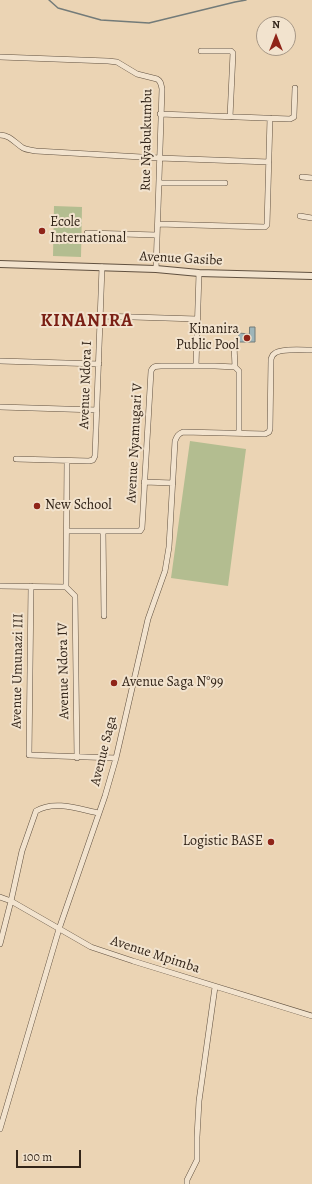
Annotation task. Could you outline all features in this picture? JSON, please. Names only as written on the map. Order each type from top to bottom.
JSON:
[{"type":"street","points":[[201,51],[231,51],[233,53],[230,117]]},
{"type":"street","name":"Rue Nyabukumbu","points":[[0,57],[117,62],[137,74],[159,80],[162,89],[156,269]]},
{"type":"street","points":[[160,114],[290,119],[294,117],[294,88]]},
{"type":"street","points":[[158,224],[265,227],[270,118]]},
{"type":"street","points":[[0,135],[8,136],[27,150],[36,151],[269,162]]},
{"type":"street","points":[[302,177],[312,178]]},
{"type":"street","points":[[159,183],[225,183]]},
{"type":"street","points":[[300,216],[312,218]]},
{"type":"street","points":[[87,233],[157,234]]},
{"type":"street","name":"Avenue Gasibe","points":[[0,264],[156,269],[199,273],[312,276]]},
{"type":"street","name":"Avenue Ndora I","points":[[67,461],[89,462],[93,460],[95,456],[102,267]]},
{"type":"street","points":[[196,366],[199,273]]},
{"type":"street","points":[[101,316],[197,319]]},
{"type":"street","points":[[234,345],[235,367],[239,371],[241,433],[265,434],[269,432],[271,359],[274,354],[278,351],[312,350]]},
{"type":"street","points":[[0,361],[99,364]]},
{"type":"street","name":"Avenue Nyamugari V","points":[[68,531],[140,531],[142,528],[152,368],[156,366],[235,367]]},
{"type":"street","points":[[0,407],[97,410]]},
{"type":"street","name":"Avenue Saga","points":[[0,1129],[1,1119],[59,929],[105,796],[116,758],[148,618],[165,571],[169,547],[175,441],[179,434],[183,432],[241,433]]},
{"type":"street","points":[[0,586],[66,587],[68,531],[67,461],[16,459]]},
{"type":"street","points":[[144,482],[173,483]]},
{"type":"street","points":[[103,531],[104,616]]},
{"type":"street","name":"Avenue Umunazi III","points":[[31,586],[29,755],[77,758]]},
{"type":"street","name":"Avenue Ndora IV","points":[[66,587],[75,596],[77,758]]},
{"type":"street","points":[[77,758],[116,758]]},
{"type":"street","points":[[0,944],[22,851],[36,811],[40,809],[64,806],[98,814]]},
{"type":"street","name":"Avenue Mpimba","points":[[0,896],[91,947],[215,987],[312,1016]]},
{"type":"street","points":[[187,1184],[187,1180],[197,1160],[199,1101],[215,987]]},
{"type":"green space","points":[[54,206],[82,207],[81,257],[53,256]]},
{"type":"green space","points":[[190,441],[246,449],[228,586],[171,578]]},
{"type":"water","name":"Kinanira Public Pool","points":[[250,327],[255,327],[255,342],[238,342],[239,333],[249,334]]},
{"type":"waterway","points":[[49,0],[58,8],[101,20],[149,23],[246,0]]},
{"type":"place","name":"Ecole International","points":[[42,231]]},
{"type":"place","name":"Kinanira Public Pool","points":[[247,338]]},
{"type":"place","name":"New School","points":[[37,506]]},
{"type":"place","name":"Avenue Saga N°99","points":[[114,683]]},
{"type":"place","name":"Logistic BASE","points":[[271,842]]},
{"type":"district","name":"KINANIRA","points":[[87,322]]}]
